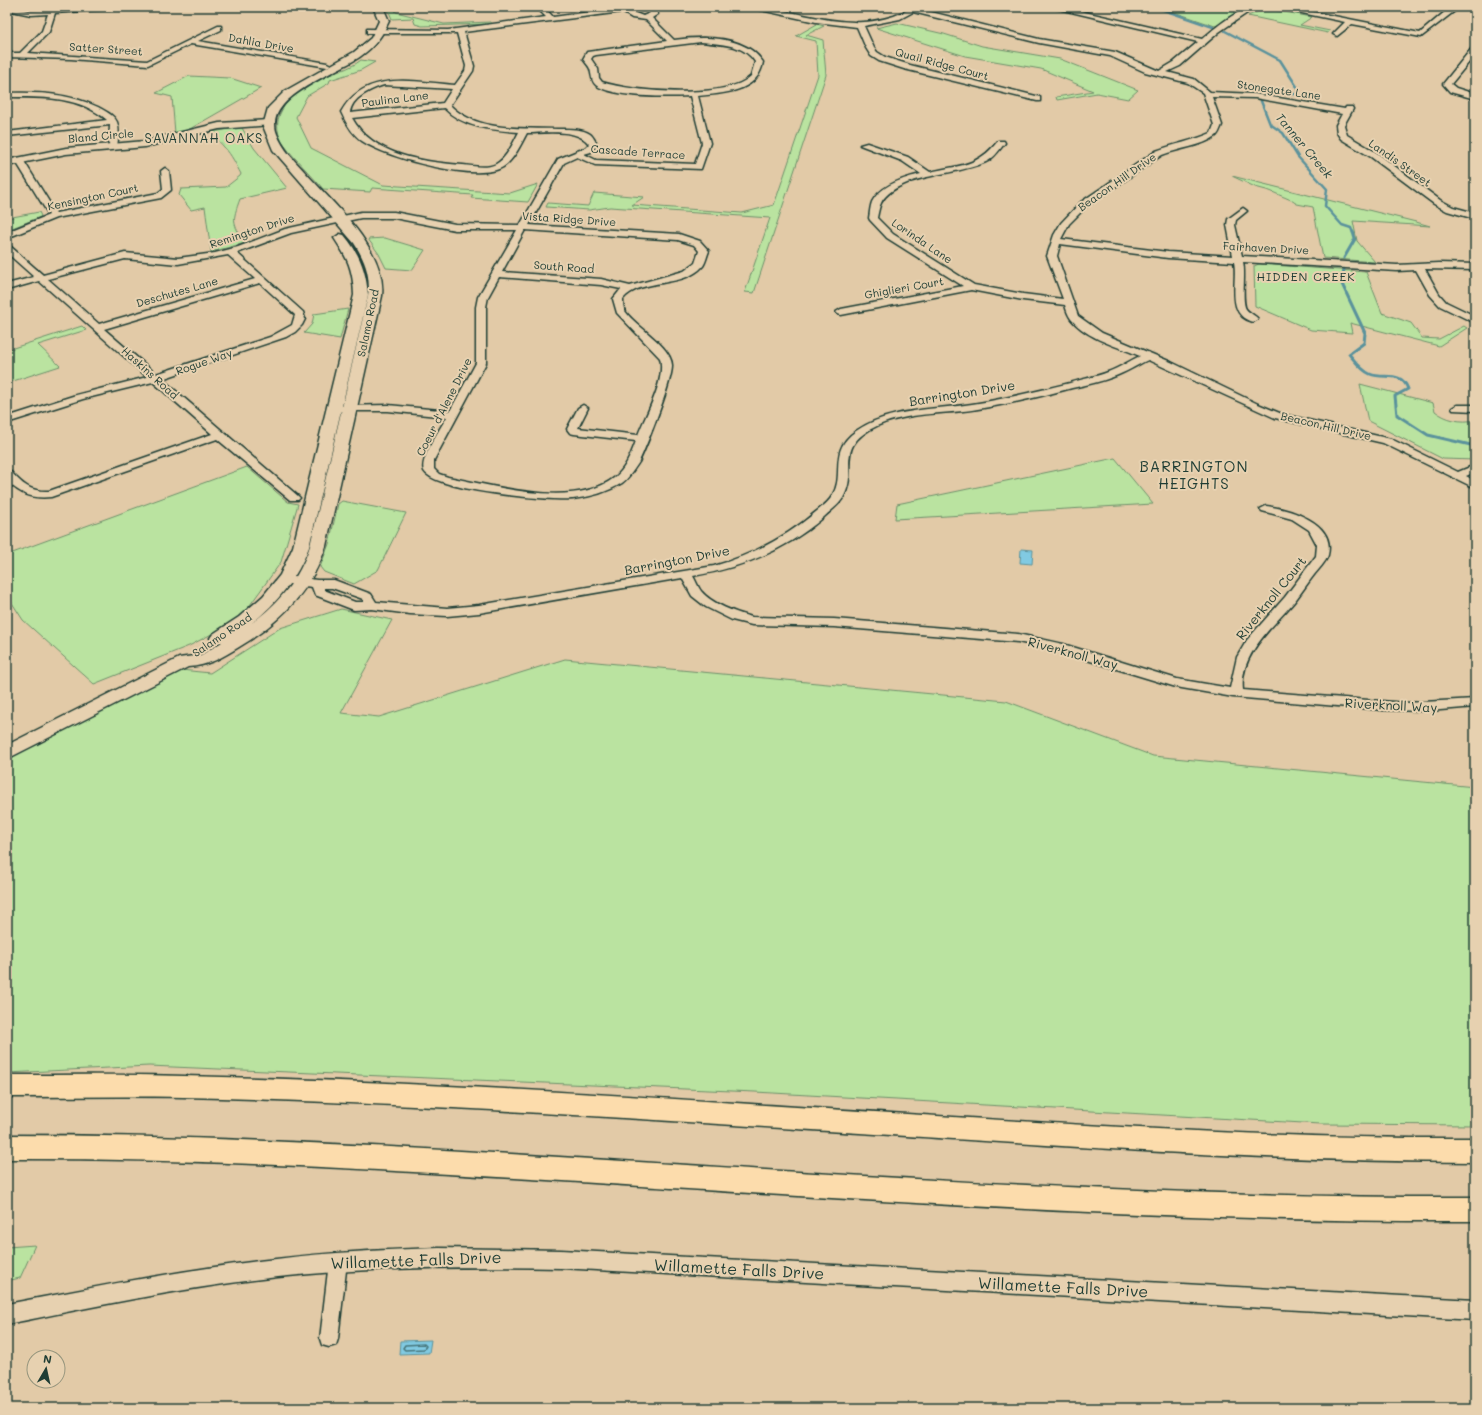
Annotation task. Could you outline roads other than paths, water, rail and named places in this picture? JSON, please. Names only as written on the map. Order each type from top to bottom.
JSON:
[{"type":"highway","points":[[7,1086],[203,1087],[335,1092],[606,1106],[1140,1140],[1292,1147],[1475,1150]]},
{"type":"highway","points":[[7,1147],[205,1150],[318,1154],[831,1186],[1102,1200],[1277,1207],[1475,1209]]},
{"type":"main road","points":[[256,135],[258,116],[269,99],[284,87],[353,50],[365,39],[370,31],[373,8]]},
{"type":"main road","points":[[268,123],[274,108],[287,95],[305,82],[360,54],[373,43],[381,31],[384,21],[373,8]]},
{"type":"main road","name":"Salamo Road","points":[[268,123],[270,137],[277,148],[333,221]]},
{"type":"main road","points":[[266,152],[298,190]]},
{"type":"main road","name":"Salamo Road","points":[[185,662],[193,653],[226,634],[256,612],[286,580],[300,547],[375,296],[376,283],[370,258],[359,241],[313,207]]},
{"type":"main road","name":"Salamo Road","points":[[7,753],[185,662],[203,660],[246,636],[310,583],[318,546],[341,409]]},
{"type":"street","points":[[7,8],[22,12],[52,12],[111,7]]},
{"type":"street","points":[[540,7],[551,19]]},
{"type":"street","points":[[370,31],[441,32],[644,7]]},
{"type":"street","points":[[647,18],[654,14],[649,7]]},
{"type":"street","points":[[751,7],[830,23],[860,26],[890,21],[916,9],[1039,41],[1112,54],[1160,73],[1191,82],[1207,94]]},
{"type":"street","points":[[1054,7],[1204,41]]},
{"type":"street","points":[[1160,73],[1176,64],[1216,30],[1252,7]]},
{"type":"street","points":[[1277,7],[1422,35],[1452,10],[1447,7]]},
{"type":"street","points":[[624,10],[632,16],[647,18],[672,42]]},
{"type":"street","points":[[789,14],[798,10]]},
{"type":"street","points":[[22,55],[45,32],[52,12]]},
{"type":"street","points":[[1337,34],[1350,22]]},
{"type":"street","name":"Quail Ridge Court","points":[[860,26],[870,48],[874,54],[882,59],[910,68],[1037,99]]},
{"type":"street","name":"Satter Street","points":[[7,55],[71,57],[148,63],[218,28]]},
{"type":"street","points":[[446,105],[451,94],[468,75],[470,66],[460,30]]},
{"type":"street","points":[[697,40],[728,43],[749,51],[754,54],[759,61],[754,77],[749,81],[727,90],[694,95],[620,90],[604,87],[596,81],[594,69],[588,59],[590,54],[672,42],[697,40]]},
{"type":"street","name":"Dahlia Drive","points":[[191,42],[327,65]]},
{"type":"street","points":[[1475,50],[1448,83],[1449,88],[1458,93],[1475,97]]},
{"type":"street","points":[[457,87],[392,82],[378,84],[351,101],[346,108],[347,116],[354,129],[365,140],[397,155],[434,165],[473,168],[492,168],[502,164],[525,129]]},
{"type":"street","name":"Stonegate Lane","points":[[1207,94],[1255,96],[1348,111]]},
{"type":"street","name":"Beacon Hill Drive","points":[[1207,94],[1218,125],[1214,134],[1200,141],[1171,148],[1159,153],[1123,180],[1078,209],[1065,223],[1052,253],[1067,302],[1074,317],[1084,326],[1099,335],[1148,356],[1272,414],[1387,441],[1475,485]]},
{"type":"street","name":"Cascade Terrace","points":[[576,154],[595,162],[698,166],[706,143],[694,95]]},
{"type":"street","points":[[7,96],[68,97],[84,102],[108,117],[112,122],[114,126],[113,147]]},
{"type":"street","name":"Paulina Lane","points":[[347,116],[446,105]]},
{"type":"street","name":"Coeur d'Alene Drive","points":[[446,105],[456,116],[471,122],[525,129],[575,132],[587,136],[593,142],[592,147],[561,161],[558,165],[486,291],[481,307],[481,363],[429,460],[429,470],[435,476],[445,480],[542,496],[581,495],[598,491],[615,483],[630,470],[666,376],[667,365],[662,353],[638,330],[619,308],[621,295],[629,288]]},
{"type":"street","name":"Landis Street","points":[[1348,111],[1340,128],[1344,138],[1374,155],[1437,202],[1450,209],[1475,216]]},
{"type":"street","name":"Bland Circle","points":[[7,163],[66,151],[158,141],[258,116],[268,123]]},
{"type":"street","points":[[7,134],[112,122]]},
{"type":"street","name":"Lorinda Lane","points":[[1000,143],[985,160],[965,167],[914,178],[883,192],[875,203],[873,218],[890,236],[971,287],[1023,297],[1067,302]]},
{"type":"street","points":[[864,145],[905,159],[929,175]]},
{"type":"street","points":[[19,160],[54,216]]},
{"type":"street","name":"Kensington Court","points":[[7,236],[54,216],[161,195],[167,190],[165,171]]},
{"type":"street","points":[[1243,211],[1232,219],[1231,225],[1241,272],[1239,303],[1242,310],[1253,319]]},
{"type":"street","name":"Vista Ridge Drive","points":[[333,221],[361,215],[382,214],[455,227],[522,228],[679,237],[697,243],[704,251],[701,262],[690,272],[629,288]]},
{"type":"street","name":"Remington Drive","points":[[7,287],[125,256],[178,261],[231,253],[283,233],[333,221]]},
{"type":"street","name":"Fairhaven Drive","points":[[1056,241],[1146,253],[1397,268],[1447,266],[1475,267]]},
{"type":"street","name":"Haskins Road","points":[[7,248],[99,327],[219,435],[294,498]]},
{"type":"street","name":"Rogue Way","points":[[7,420],[80,397],[118,390],[156,378],[273,339],[293,329],[300,321],[300,314],[231,253]]},
{"type":"street","points":[[1419,267],[1435,295],[1442,302],[1457,312],[1475,320]]},
{"type":"street","name":"South Road","points":[[496,274],[601,282],[629,288]]},
{"type":"street","name":"Deschutes Lane","points":[[99,327],[261,280]]},
{"type":"street","name":"Ghiglieri Court","points":[[841,312],[957,291],[971,287]]},
{"type":"street","name":"Barrington Drive","points":[[310,583],[319,592],[354,606],[372,604],[410,610],[447,612],[462,611],[715,569],[755,556],[784,540],[828,509],[838,497],[842,485],[844,452],[858,434],[876,424],[906,415],[974,408],[1030,396],[1110,374],[1148,356]]},
{"type":"street","points":[[341,409],[388,408],[453,414]]},
{"type":"street","points":[[583,408],[573,425],[572,430],[643,439]]},
{"type":"street","points":[[1456,408],[1475,408]]},
{"type":"street","points":[[9,481],[30,494],[51,494],[219,435]]},
{"type":"street","points":[[1458,476],[1475,468]]},
{"type":"street","name":"Riverknoll Court","points":[[1237,693],[1236,684],[1243,657],[1253,640],[1289,600],[1322,556],[1324,549],[1318,533],[1304,519],[1293,514],[1266,508]]},
{"type":"street","name":"Riverknoll Way","points":[[686,574],[696,593],[710,604],[736,617],[752,621],[834,623],[1018,638],[1097,657],[1176,683],[1237,693],[1372,705],[1425,708],[1475,703]]},
{"type":"street","points":[[286,580],[310,583]]},
{"type":"street","name":"Willamette Falls Drive","points":[[7,1314],[194,1279],[338,1262],[420,1258],[561,1259],[1475,1310]]},
{"type":"street","points":[[329,1339],[338,1262]]},
{"type":"water","points":[[1021,549],[1033,550],[1032,564],[1020,563]]},
{"type":"water","points":[[431,1340],[429,1353],[399,1354],[400,1341]]},
{"type":"waterway","name":"Tanner Creek","points":[[1155,7],[1213,27]]},
{"type":"waterway","name":"Tanner Creek","points":[[1225,31],[1280,60],[1299,90],[1297,94],[1266,94],[1261,101],[1270,124],[1283,133],[1298,157],[1327,189],[1325,206],[1342,225],[1351,228],[1353,233]]},
{"type":"waterway","name":"Tanner Creek","points":[[1344,258],[1355,239],[1353,232]]},
{"type":"waterway","name":"Tanner Creek","points":[[1344,269],[1342,284],[1365,333],[1364,343],[1349,354],[1361,368],[1370,374],[1375,376],[1397,377],[1405,383],[1408,389],[1395,396],[1397,415],[1428,435],[1475,446]]},
{"type":"district","name":"SAVANNAH OAKS","points":[[204,138]]},
{"type":"district","name":"HIDDEN CREEK","points":[[1306,277]]},
{"type":"district","name":"BARRINGTON HEIGHTS","points":[[1194,476]]}]
